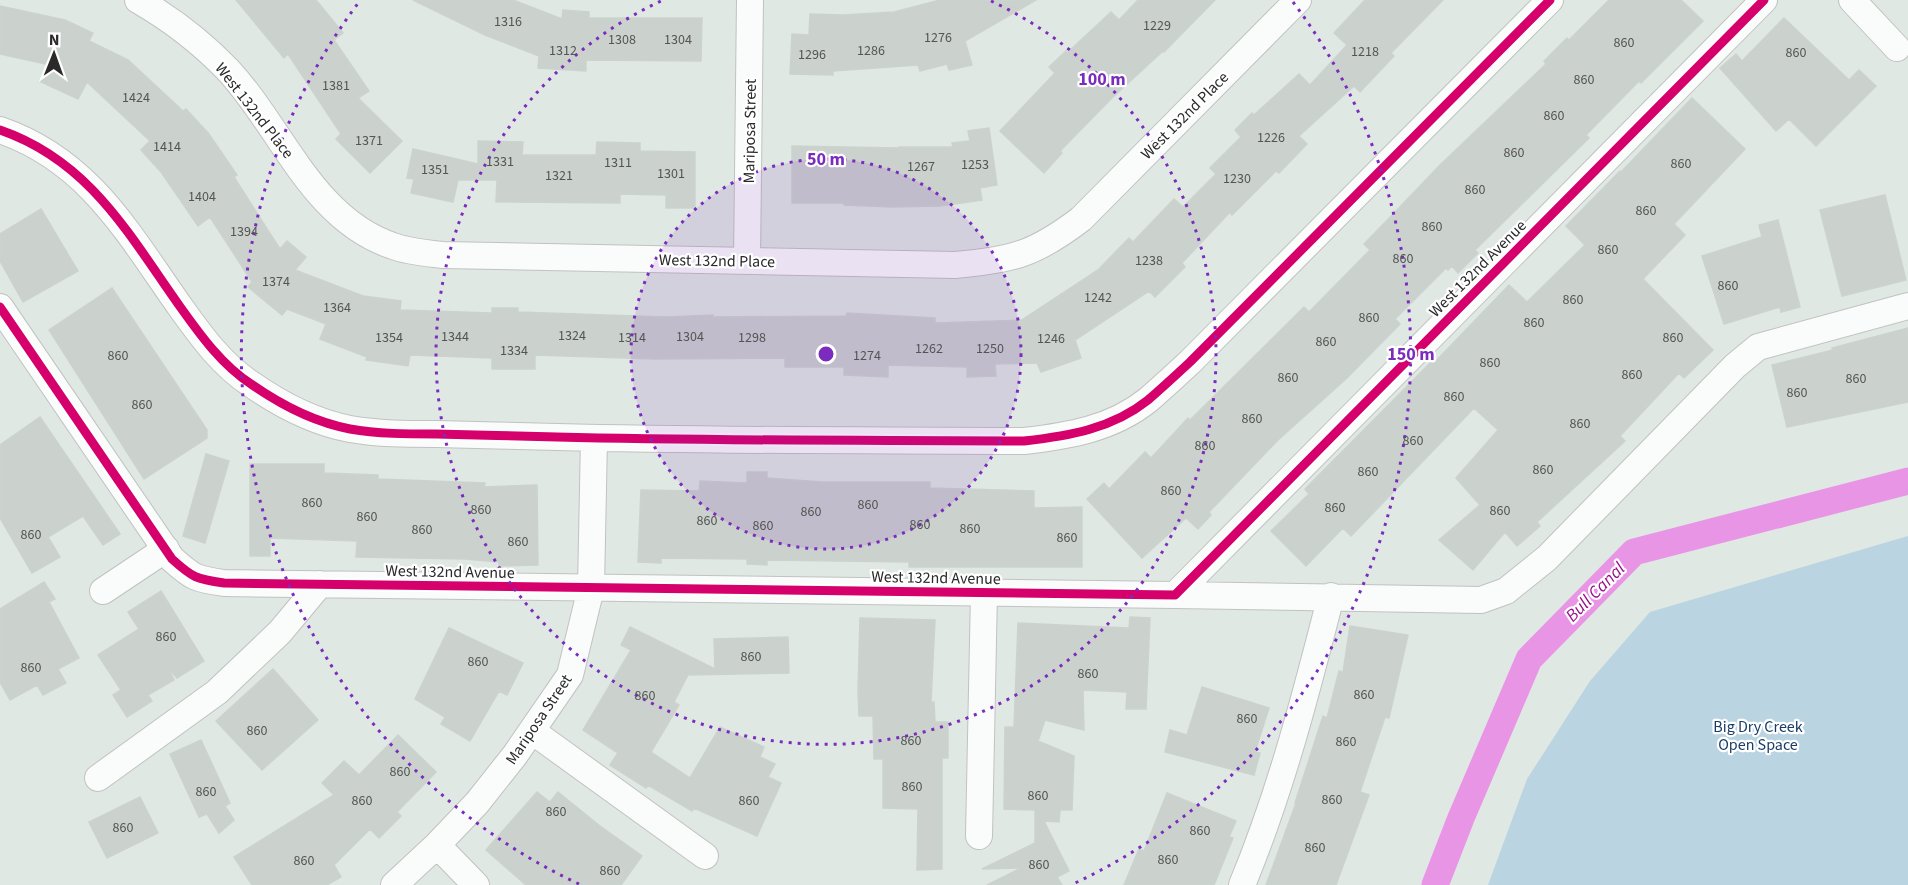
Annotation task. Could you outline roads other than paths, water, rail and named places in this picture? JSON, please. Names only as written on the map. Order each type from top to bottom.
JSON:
[{"type":"street","name":"West 132nd Place","points":[[138,0],[178,25],[228,71],[326,202],[351,223],[383,242],[417,252],[443,255],[955,265],[991,262],[1034,250],[1055,239],[1081,219],[1298,0]]},
{"type":"street","name":"Mariposa Street","points":[[747,261],[750,0]]},
{"type":"street","points":[[0,130],[61,160],[95,190],[200,335],[221,359],[247,382],[300,414],[332,425],[380,433],[594,438],[1024,441],[1060,437],[1109,423],[1147,401],[1190,362],[1550,0]]},
{"type":"street","name":"West 132nd Avenue","points":[[0,307],[172,559],[198,579],[224,583],[1175,595],[1764,0]]},
{"type":"street","points":[[1852,0],[1897,48]]},
{"type":"street","points":[[1175,595],[1481,600],[1506,591],[1547,558],[1735,366],[1758,347],[1908,306]]},
{"type":"street","name":"Mariposa Street","points":[[394,885],[477,803],[532,731],[570,675],[591,588],[594,438]]},
{"type":"street","points":[[103,591],[166,549]]},
{"type":"street","points":[[98,778],[217,692],[280,632],[320,584]]},
{"type":"street","points":[[979,836],[984,592]]},
{"type":"street","points":[[1242,885],[1261,839],[1302,710],[1331,596]]},
{"type":"street","points":[[532,731],[705,856]]},
{"type":"street","points":[[437,845],[476,885]]},
{"type":"waterway","name":"Bull Canal","points":[[1435,885],[1529,659],[1634,552],[1908,481]]},
{"type":"park label","name":"Big Dry Creek Open Space","points":[[1758,735]]}]
